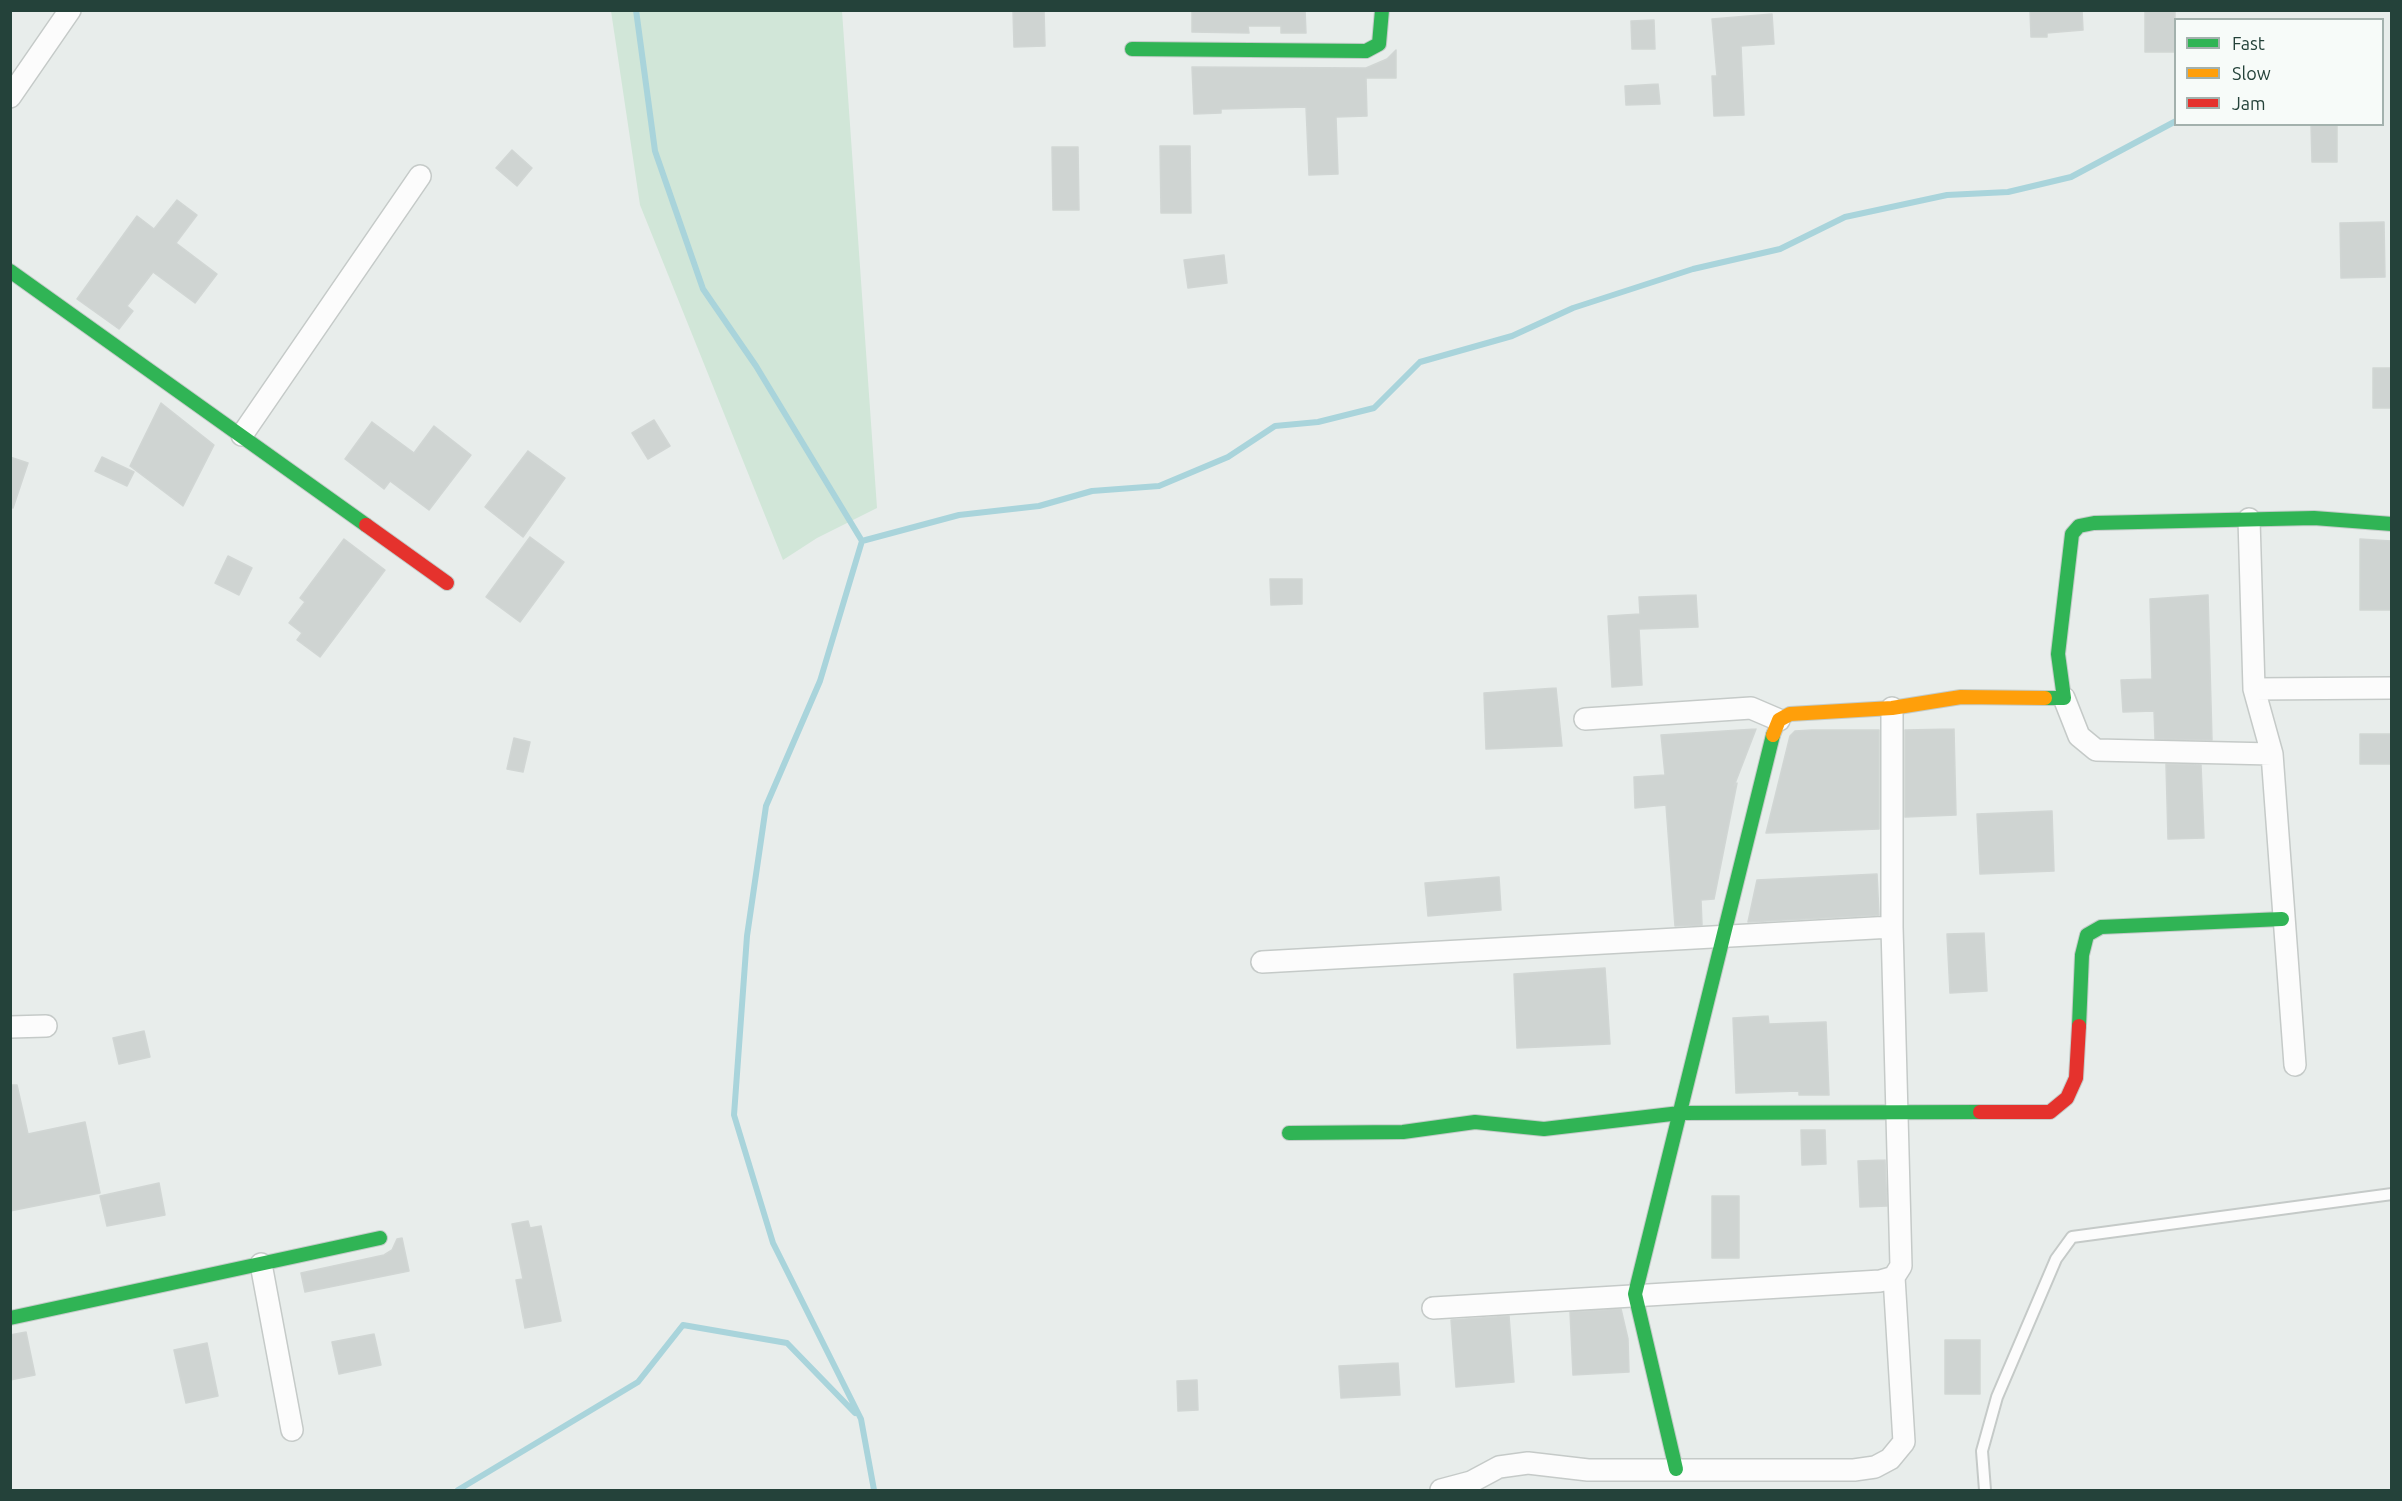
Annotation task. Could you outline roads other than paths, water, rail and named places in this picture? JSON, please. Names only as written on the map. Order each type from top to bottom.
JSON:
[{"type":"street","points":[[10,97],[70,10]]},
{"type":"street","points":[[1132,49],[1366,51],[1379,44],[1382,10]]},
{"type":"street","points":[[242,435],[420,176]]},
{"type":"street","points":[[10,270],[45,298],[242,435],[447,583]]},
{"type":"street","points":[[2272,754],[2096,750],[2079,736],[2064,698],[2058,654],[2072,534],[2079,526],[2094,523],[2314,518],[2391,524]]},
{"type":"street","points":[[2249,519],[2254,689],[2272,754],[2282,919],[2295,1065]]},
{"type":"street","points":[[2254,689],[2391,688]]},
{"type":"street","points":[[1676,1468],[1635,1294],[1722,936],[1774,730],[1779,720],[1790,714],[1892,708],[1984,695],[2064,698]]},
{"type":"street","points":[[1585,719],[1751,708],[1779,720]]},
{"type":"street","points":[[1441,1491],[1471,1482],[1499,1467],[1528,1462],[1588,1470],[1676,1468],[1854,1470],[1875,1467],[1890,1460],[1904,1442],[1894,1277],[1901,1266],[1892,927],[1892,708]]},
{"type":"street","points":[[1289,1133],[1403,1132],[1475,1122],[1544,1129],[1680,1113],[2050,1112],[2067,1098],[2076,1078],[2082,955],[2087,935],[2101,927],[2282,919]]},
{"type":"street","points":[[1262,962],[1892,927]]},
{"type":"street","points":[[10,1027],[46,1026]]},
{"type":"street","points":[[10,1318],[380,1238]]},
{"type":"street","points":[[261,1264],[292,1430]]},
{"type":"street","points":[[1433,1308],[1880,1281],[1894,1277]]},
{"type":"lane","points":[[1985,1491],[1982,1450],[1997,1397],[2056,1259],[2072,1237],[2391,1194]]},
{"type":"waterway","points":[[636,10],[655,151],[703,289],[756,366],[862,541],[820,681],[766,806],[747,936],[734,1115],[773,1243],[861,1419],[874,1490]]},
{"type":"waterway","points":[[862,541],[959,515],[1039,506],[1092,491],[1159,486],[1228,457],[1275,426],[1318,422],[1374,408],[1420,362],[1512,336],[1573,308],[1693,269],[1780,249],[1845,217],[1947,195],[2008,192],[2071,177],[2174,122]]},
{"type":"waterway","points":[[458,1490],[638,1382],[683,1325],[787,1343],[855,1413]]}]
